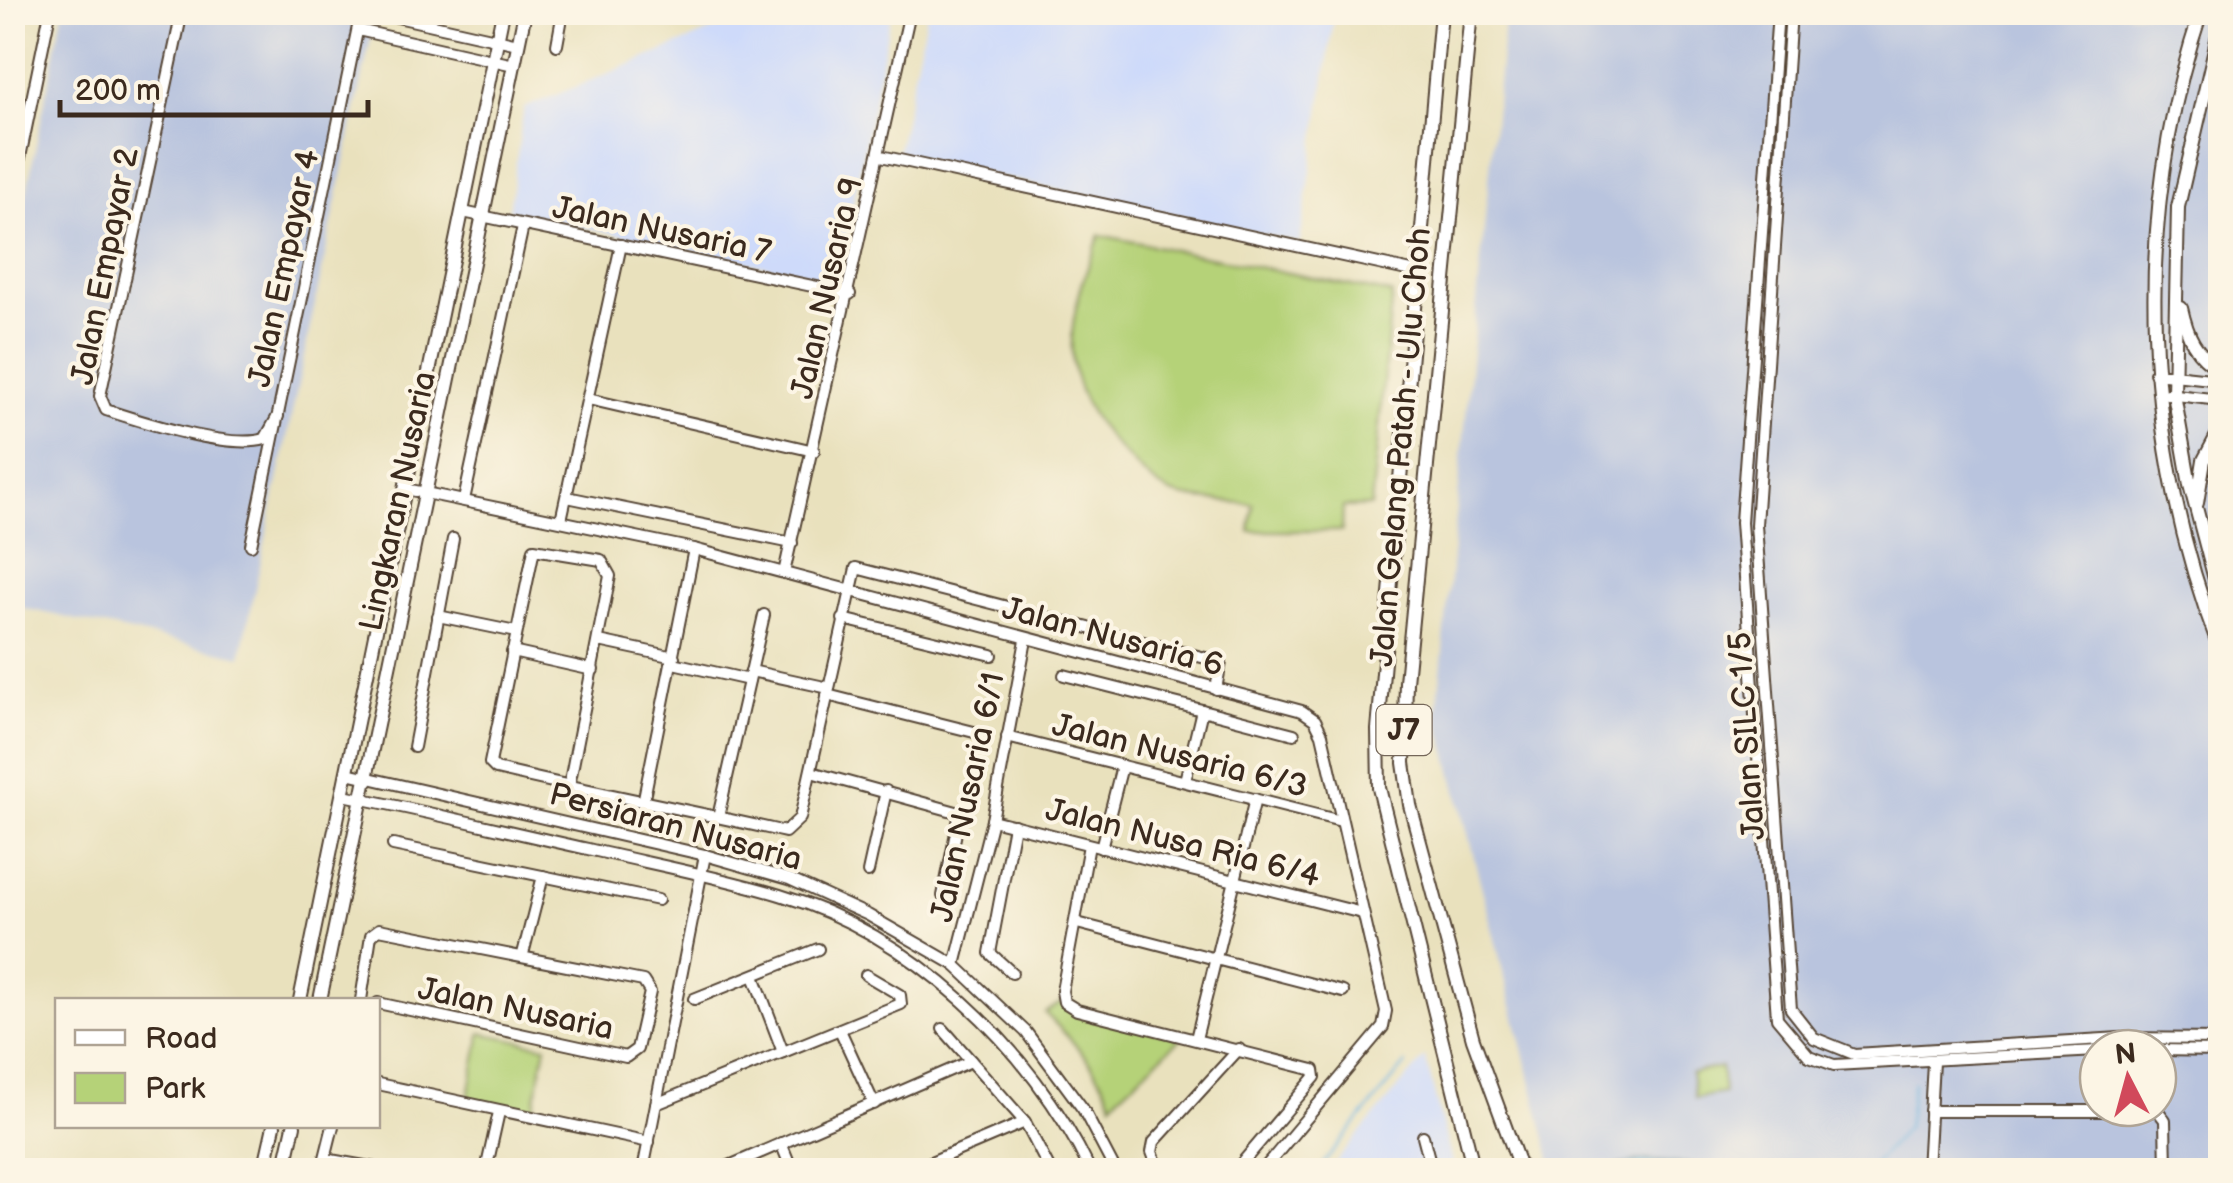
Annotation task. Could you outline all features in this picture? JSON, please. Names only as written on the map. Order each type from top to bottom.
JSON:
[{"type":"main road","name":"Lingkaran Nusaria","points":[[300,998],[503,12]]},
{"type":"main road","name":"Lingkaran Nusaria","points":[[320,998],[526,12]]},
{"type":"main road","name":"Jalan Gelang Patah - Ulu Choh","points":[[1441,12],[1378,730],[1379,788],[1474,1170]]},
{"type":"main road","name":"Jalan Gelang Patah - Ulu Choh","points":[[1471,12],[1405,693],[1404,763],[1410,806],[1473,1038],[1521,1170]]},
{"type":"main road","points":[[2201,12],[2189,49],[2156,206],[2155,373],[2171,489],[2202,601],[2220,649]]},
{"type":"main road","points":[[2220,27],[2178,207],[2174,374],[2174,394],[2196,508],[2220,598]]},
{"type":"main road","points":[[2176,286],[2187,332],[2203,360],[2220,369]]},
{"type":"main road","points":[[2196,508],[2204,460],[2220,430]]},
{"type":"main road","points":[[264,1170],[274,1128]]},
{"type":"main road","points":[[284,1170],[294,1128]]},
{"type":"street","points":[[12,196],[50,12]]},
{"type":"street","name":"Jalan Empayar 2","points":[[182,12],[100,396],[106,410],[253,443],[265,439],[278,416]]},
{"type":"street","name":"Jalan Empayar 4","points":[[251,545],[361,12]]},
{"type":"street","points":[[375,12],[518,44]]},
{"type":"street","points":[[556,45],[564,12]]},
{"type":"street","name":"Jalan Nusaria 9","points":[[784,573],[881,156],[910,12]]},
{"type":"street","name":"Jalan SILC 1/5","points":[[1778,12],[1741,522],[1777,1018],[1809,1056],[1834,1065],[2078,1052]]},
{"type":"street","name":"Jalan SILC 1/5","points":[[1790,12],[1756,525],[1791,1009],[1814,1038],[1854,1054],[2120,1038],[2220,1039]]},
{"type":"street","points":[[358,30],[514,64]]},
{"type":"street","points":[[881,156],[1416,272]]},
{"type":"street","name":"Jalan Nusaria 7","points":[[463,212],[850,294]]},
{"type":"street","points":[[464,500],[523,226]]},
{"type":"street","points":[[561,520],[621,244]]},
{"type":"street","points":[[2155,373],[2220,380]]},
{"type":"street","points":[[2156,392],[2220,400]]},
{"type":"street","points":[[588,399],[814,452]]},
{"type":"street","name":"Jalan Nusaria 6","points":[[406,490],[694,549],[1302,711],[1315,720],[1386,1011],[1383,1027],[1263,1170]]},
{"type":"street","points":[[567,497],[792,543]]},
{"type":"street","points":[[414,748],[453,538]]},
{"type":"street","points":[[570,786],[610,576],[608,566],[601,560],[534,549],[490,764],[496,769],[643,803],[784,832],[800,818],[856,568],[1222,662],[1216,689]]},
{"type":"street","points":[[643,803],[694,549]]},
{"type":"street","points":[[718,817],[764,614]]},
{"type":"street","points":[[438,616],[516,632]]},
{"type":"street","points":[[843,619],[992,654]]},
{"type":"street","name":"Jalan Nusaria 6/1","points":[[956,964],[992,820],[1026,640]]},
{"type":"street","points":[[599,642],[828,692],[974,732]]},
{"type":"street","points":[[512,652],[594,670]]},
{"type":"street","points":[[1064,675],[1294,734]]},
{"type":"street","points":[[1185,781],[1202,710]]},
{"type":"street","name":"Jalan Nusaria 6/3","points":[[1006,737],[1341,821]]},
{"type":"street","points":[[1122,766],[1095,846],[1076,923],[1062,991],[1064,1002],[1077,1010],[1314,1070],[1315,1077],[1236,1170]]},
{"type":"street","points":[[811,772],[960,813],[944,896]]},
{"type":"street","name":"Persiaran Nusaria","points":[[347,773],[705,855],[789,879],[868,914],[956,964],[1026,1032],[1083,1109],[1114,1170]]},
{"type":"street","points":[[868,872],[886,791]]},
{"type":"street","name":"Persiaran Nusaria","points":[[342,795],[784,896],[862,931],[938,981],[1008,1043],[1066,1120],[1090,1170]]},
{"type":"street","points":[[1196,1039],[1255,799]]},
{"type":"street","name":"Jalan Nusa Ria 6/4","points":[[992,820],[1362,913]]},
{"type":"street","points":[[1012,974],[990,953],[1014,825]]},
{"type":"street","points":[[393,845],[658,900]]},
{"type":"street","points":[[643,1170],[705,855]]},
{"type":"street","name":"Jalan Nusaria","points":[[380,1004],[626,1057],[637,1050],[649,986],[523,954],[543,876]]},
{"type":"street","points":[[1076,923],[1343,992]]},
{"type":"street","points":[[362,998],[372,935],[379,929],[523,954]]},
{"type":"street","points":[[694,999],[818,949]]},
{"type":"street","points":[[656,1104],[901,1004],[900,995],[866,975]]},
{"type":"street","points":[[754,976],[783,1052]]},
{"type":"street","points":[[943,1029],[1025,1122],[1050,1170]]},
{"type":"street","points":[[840,1030],[874,1104]]},
{"type":"street","points":[[1159,1170],[1152,1152],[1154,1142],[1238,1049]]},
{"type":"street","points":[[2178,1050],[2220,1050]]},
{"type":"street","points":[[720,1170],[971,1061]]},
{"type":"street","points":[[1934,1062],[1927,1169],[2220,1168]]},
{"type":"street","points":[[380,1084],[649,1142]]},
{"type":"street","points":[[1930,1111],[2158,1111],[2165,1120],[2166,1169]]},
{"type":"street","points":[[486,1170],[499,1112]]},
{"type":"street","points":[[912,1170],[1025,1122]]},
{"type":"street","points":[[333,1128],[324,1164],[388,1170]]},
{"type":"street","points":[[1423,1136],[1432,1170]]},
{"type":"street","points":[[781,1143],[792,1170]]},
{"type":"shaded area","points":[[1309,12],[1334,18],[1300,243],[897,154],[927,13]]},
{"type":"shaded area","points":[[63,13],[376,13],[241,656],[23,608],[13,601],[13,258]]},
{"type":"shaded area","points":[[756,13],[891,13],[837,281],[509,211],[524,108]]},
{"type":"shaded area","points":[[1505,13],[2220,13],[2220,1170],[1554,1170],[1437,713]]},
{"type":"shaded area","points":[[1425,1057],[1454,1170],[1329,1170]]},
{"type":"green space","points":[[1100,235],[1392,294],[1371,506],[1343,507],[1342,531],[1250,531],[1253,504],[1177,495],[1155,483],[1135,465],[1100,426],[1075,375],[1073,323]]},
{"type":"green space","points":[[1062,1002],[1181,1038],[1112,1102],[1091,1065],[1045,1013]]},
{"type":"green space","points":[[481,1033],[546,1046],[533,1112],[468,1099]]},
{"type":"green space","points":[[1721,1067],[1724,1093],[1695,1098],[1691,1073]]},
{"type":"water","points":[[1645,1160],[1749,1170],[1597,1170]]},
{"type":"waterway","points":[[1318,1170],[1406,1064]]},
{"type":"waterway","points":[[1868,1170],[1907,1128],[1913,1083]]}]
